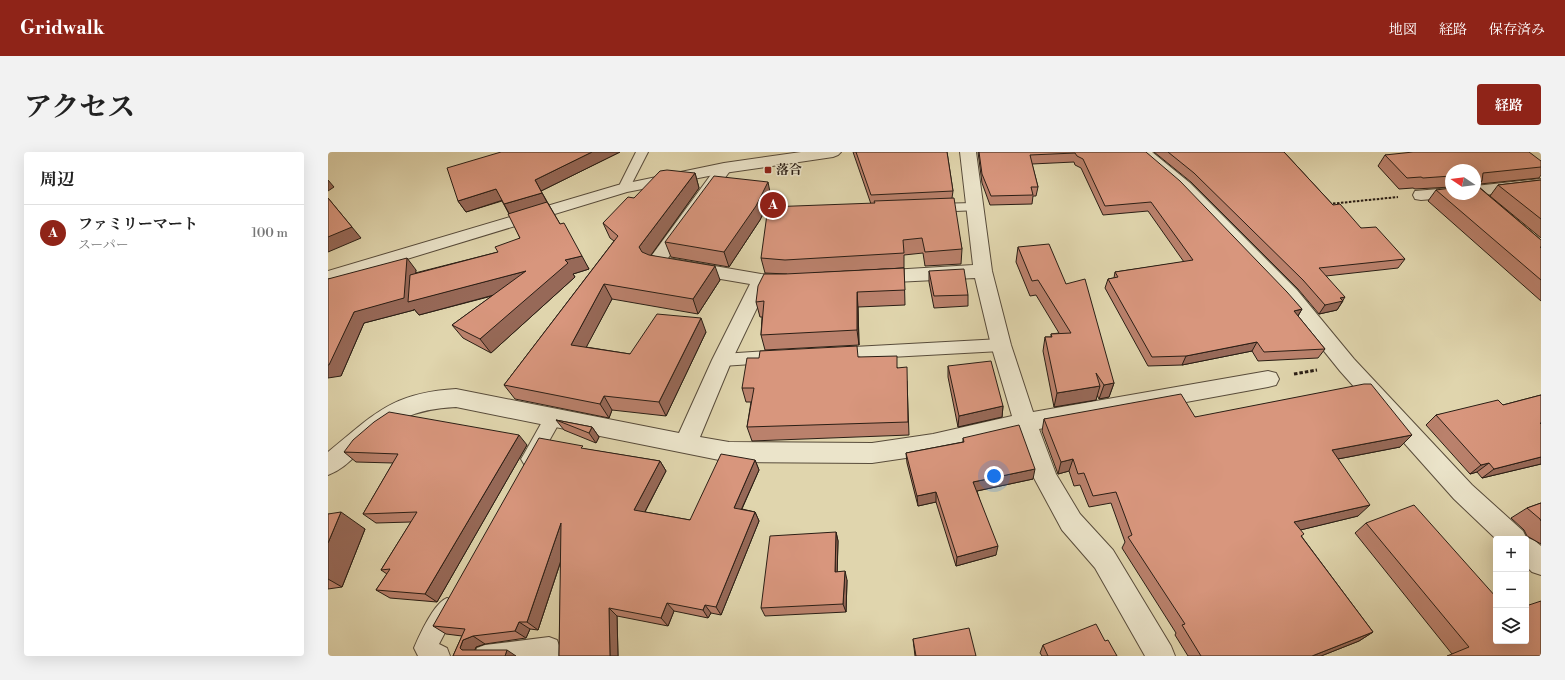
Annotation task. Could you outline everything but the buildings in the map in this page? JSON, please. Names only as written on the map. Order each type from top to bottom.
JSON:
[{"type":"street","points":[[328,276],[624,188],[724,168],[814,153],[833,152]]},
{"type":"street","points":[[968,152],[983,271],[1001,345],[1025,422],[1046,478],[1071,522],[1104,559],[1161,656]]},
{"type":"street","points":[[1143,152],[1184,186],[1213,214],[1290,295],[1347,364],[1463,492],[1511,536]]},
{"type":"street","points":[[724,168],[656,262],[729,272],[761,280],[804,281]]},
{"type":"street","points":[[1481,196],[1541,184]]},
{"type":"street","points":[[1421,195],[1445,193]]},
{"type":"street","points":[[859,278],[983,271]]},
{"type":"street","points":[[686,443],[722,360],[761,280]]},
{"type":"street","points":[[328,465],[384,418],[404,407],[432,399],[456,398],[729,452],[872,453],[933,444],[1025,422],[1268,379]]},
{"type":"street","points":[[1529,552],[1541,563]]},
{"type":"lane","points":[[624,188],[642,152]]},
{"type":"lane","points":[[918,209],[974,207]]},
{"type":"lane","points":[[821,355],[1001,345]]},
{"type":"lane","points":[[722,360],[782,357]]},
{"type":"lane","points":[[522,474],[552,418]]},
{"type":"lane","points":[[439,656],[425,648],[456,592]]},
{"type":"lane","points":[[485,656],[549,648],[549,656]]},
{"type":"path","points":[[1322,204],[1421,195]]},
{"type":"path","points":[[1268,379],[1347,364]]},
{"type":"place","name":"落合","points":[[768,170]]},
{"type":"place","name":"ファミリーマート","points":[[773,205]]}]
